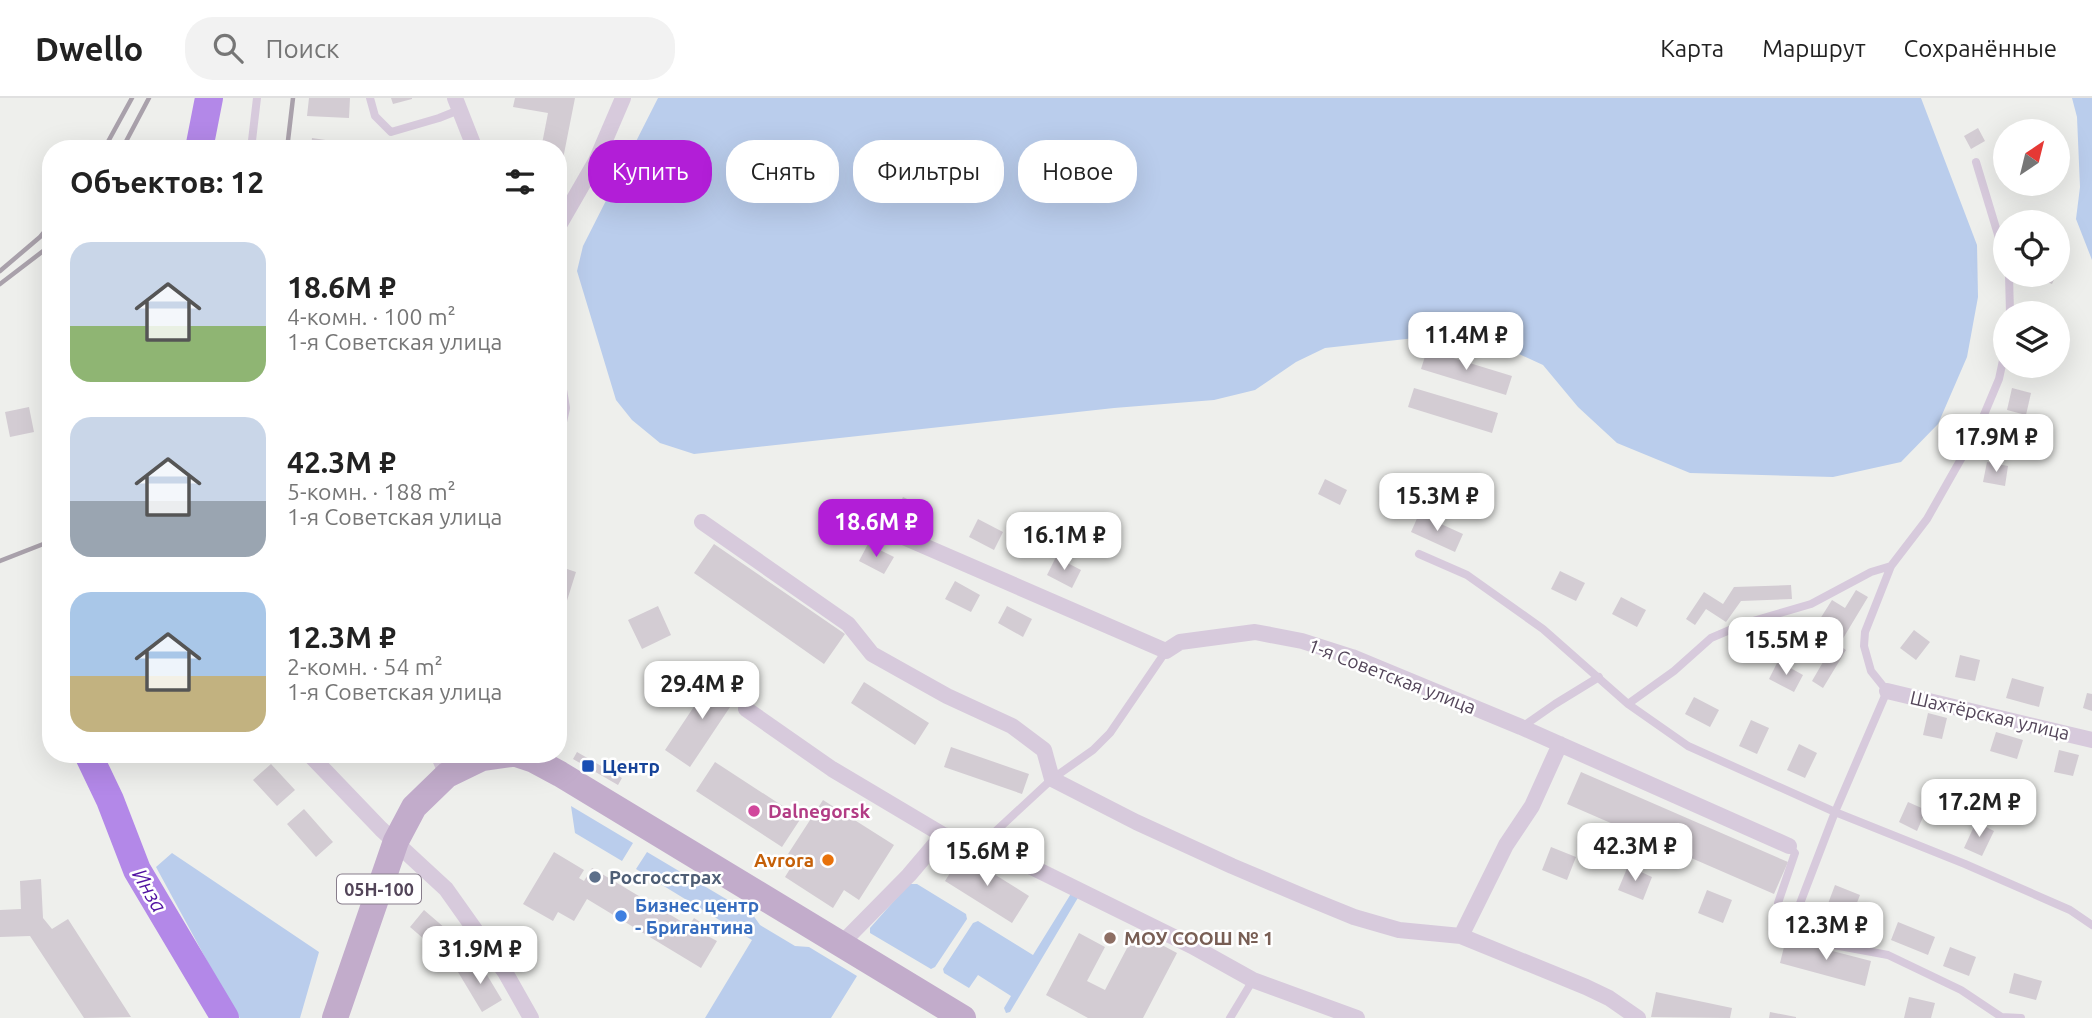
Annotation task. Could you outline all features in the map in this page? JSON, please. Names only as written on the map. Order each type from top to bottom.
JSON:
[{"type":"main road","name":"05Н-100","points":[[540,763],[963,1018]]},
{"type":"main road","name":"05Н-100","points":[[335,1018],[396,841],[414,807],[442,765]]},
{"type":"street","points":[[567,211],[596,161],[623,98]]},
{"type":"street","points":[[457,104],[471,140]]},
{"type":"street","points":[[702,522],[848,624],[872,654],[947,696],[1012,726],[1044,750],[1052,779],[1136,822],[1354,917],[1399,930],[1461,936],[1586,987],[1638,1018]]},
{"type":"street","points":[[871,523],[1166,651]]},
{"type":"street","name":"1-я Советская улица","points":[[1166,651],[1180,642],[1255,632],[1302,641],[1352,657],[1521,727],[1789,846]]},
{"type":"street","name":"Шахтёрская улица","points":[[1887,691],[2092,740]]},
{"type":"street","points":[[746,709],[832,769],[943,835],[983,843],[1253,979],[1357,1018]]},
{"type":"street","points":[[1461,936],[1506,845],[1532,806],[1560,744]]},
{"type":"street","points":[[318,763],[381,829],[446,889],[505,972],[531,1018]]},
{"type":"street","points":[[840,945],[909,875],[943,835]]},
{"type":"lane","points":[[252,140],[257,98]]},
{"type":"lane","points":[[370,98],[375,116],[391,132],[439,118],[457,104]]},
{"type":"lane","points":[[1976,163],[1993,219]]},
{"type":"lane","points":[[1791,928],[1835,812],[1887,691],[1871,671],[1864,646],[1865,632],[1891,566],[1927,519],[1978,429],[1999,378]]},
{"type":"lane","points":[[1419,554],[1467,575],[1543,629],[1628,704],[1688,746],[1835,812],[2070,910],[2092,925]]},
{"type":"lane","points":[[1628,704],[1674,671],[1711,638],[1746,623],[1811,604],[1871,572],[1891,566]]},
{"type":"lane","points":[[983,843],[1052,779],[1093,750],[1110,733],[1166,651]]},
{"type":"lane","points":[[1521,727],[1599,677]]},
{"type":"lane","points":[[1789,846],[1795,852],[1778,904],[1781,914],[1791,928],[1834,945],[1888,955],[1961,990],[2002,1017],[2021,1018]]},
{"type":"lane","points":[[1230,1018],[1253,979]]},
{"type":"shaded area","points":[[658,98],[1921,98],[1977,245],[1978,297],[1967,357],[1938,424],[1901,462],[1833,477],[1690,473],[1617,443],[1578,407],[1543,365],[1495,343],[1415,338],[1325,348],[1296,362],[1255,390],[1214,400],[1114,408],[694,454],[660,443],[632,420],[616,400],[577,271],[583,246],[605,203],[712,203],[712,140],[637,140]]},
{"type":"shaded area","points":[[2072,98],[2092,98],[2092,260],[2076,219],[2080,187],[2077,117]]},
{"type":"shaded area","points":[[571,806],[633,843],[622,861],[575,833]]},
{"type":"shaded area","points":[[647,852],[753,915],[760,925],[795,946],[809,947],[857,976],[831,1018],[705,1018],[752,940],[636,869]]},
{"type":"shaded area","points":[[172,853],[319,952],[300,1018],[237,1016],[156,867]]},
{"type":"shaded area","points":[[909,884],[917,884],[966,914],[967,919],[931,969],[870,933],[870,928]]},
{"type":"shaded area","points":[[1072,892],[1079,896],[1010,1012],[1006,1013],[1004,1008],[1011,996],[978,975],[969,988],[944,973],[943,969],[973,923],[978,921],[1033,955]]},
{"type":"building","points":[[309,98],[350,98],[349,118],[307,116]]},
{"type":"building","points":[[391,98],[412,98],[412,99],[393,104]]},
{"type":"building","points":[[515,98],[575,98],[567,140],[543,140],[548,113],[513,107]]},
{"type":"building","points":[[1978,128],[1985,141],[1971,149],[1964,136]]},
{"type":"building","points":[[1427,350],[1512,376],[1506,395],[1421,369]]},
{"type":"building","points":[[1414,388],[1498,413],[1492,433],[1408,407]]},
{"type":"building","points":[[2012,388],[2031,393],[2026,415],[2007,410]]},
{"type":"building","points":[[29,407],[34,432],[10,437],[5,412]]},
{"type":"building","points":[[1987,462],[2008,466],[2005,486],[1983,482]]},
{"type":"building","points":[[1325,479],[1347,490],[1340,505],[1318,494]]},
{"type":"building","points":[[903,497],[924,507],[915,525],[895,515]]},
{"type":"building","points":[[1419,514],[1463,534],[1455,552],[1411,532]]},
{"type":"building","points":[[978,519],[1003,532],[994,550],[969,537]]},
{"type":"building","points":[[714,544],[845,634],[824,664],[694,573]]},
{"type":"building","points":[[868,544],[894,557],[884,574],[859,561]]},
{"type":"building","points":[[1056,557],[1081,570],[1072,588],[1047,575]]},
{"type":"building","points":[[567,569],[576,572],[567,601]]},
{"type":"building","points":[[1560,571],[1585,583],[1576,601],[1551,589]]},
{"type":"building","points":[[955,581],[980,595],[971,612],[945,599]]},
{"type":"building","points":[[1791,585],[1792,599],[1741,601],[1726,622],[1706,609],[1695,625],[1686,619],[1704,592],[1723,604],[1734,587]]},
{"type":"building","points":[[1856,590],[1868,597],[1839,645],[1846,650],[1823,688],[1812,681],[1830,650],[1821,645],[1826,637],[1813,630],[1832,600],[1845,608]]},
{"type":"building","points":[[1621,597],[1646,610],[1637,627],[1612,614]]},
{"type":"building","points":[[658,606],[671,635],[642,649],[628,620]]},
{"type":"building","points":[[1007,606],[1032,619],[1023,637],[998,623]]},
{"type":"building","points":[[1914,630],[1930,642],[1916,660],[1900,648]]},
{"type":"building","points":[[1960,655],[1980,660],[1975,681],[1955,677]]},
{"type":"building","points":[[1778,661],[1803,675],[1794,692],[1769,679]]},
{"type":"building","points":[[715,675],[740,692],[690,767],[665,750]]},
{"type":"building","points":[[2012,678],[2044,687],[2039,707],[2006,698]]},
{"type":"building","points":[[864,682],[929,723],[915,745],[851,703]]},
{"type":"building","points":[[2087,693],[2092,694],[2092,711],[2083,708]]},
{"type":"building","points":[[1694,697],[1719,710],[1710,727],[1685,714]]},
{"type":"building","points":[[1928,713],[1947,718],[1942,739],[1923,735]]},
{"type":"building","points":[[1751,720],[1769,728],[1757,754],[1739,746]]},
{"type":"building","points":[[1996,732],[2023,740],[2017,759],[1990,751]]},
{"type":"building","points":[[1799,744],[1817,753],[1805,778],[1787,770]]},
{"type":"building","points":[[951,747],[1029,774],[1022,794],[944,767]]},
{"type":"building","points":[[2059,750],[2079,755],[2073,776],[2054,772]]},
{"type":"building","points":[[577,752],[622,778],[618,785],[573,759]]},
{"type":"building","points":[[715,762],[801,818],[782,847],[696,791]]},
{"type":"building","points":[[271,764],[295,790],[277,806],[253,780]]},
{"type":"building","points":[[1581,772],[1788,862],[1774,894],[1567,804]]},
{"type":"building","points":[[823,800],[894,845],[859,900],[844,890],[833,908],[785,877],[796,859],[788,854]]},
{"type":"building","points":[[1908,802],[1926,810],[1917,831],[1899,822]]},
{"type":"building","points":[[304,809],[333,842],[316,857],[287,824]]},
{"type":"building","points":[[1976,822],[1994,831],[1982,856],[1964,848]]},
{"type":"building","points":[[1551,847],[1576,857],[1567,880],[1542,870]]},
{"type":"building","points":[[554,852],[584,870],[579,878],[584,881],[592,868],[689,926],[694,918],[708,927],[704,934],[717,941],[701,968],[587,899],[574,921],[558,912],[553,921],[523,904]]},
{"type":"building","points":[[962,854],[1029,896],[1012,923],[945,881]]},
{"type":"building","points":[[1628,866],[1652,877],[1643,900],[1618,890]]},
{"type":"building","points":[[41,879],[43,918],[52,929],[68,919],[131,1017],[84,1018],[30,936],[0,937],[0,910],[21,909],[20,881]]},
{"type":"building","points":[[1835,885],[1860,895],[1851,918],[1826,909]]},
{"type":"building","points":[[1707,890],[1732,900],[1723,923],[1698,913]]},
{"type":"building","points":[[424,910],[460,941],[446,958],[410,927]]},
{"type":"building","points":[[1898,922],[1935,937],[1928,955],[1891,940]]},
{"type":"building","points":[[1136,931],[1177,953],[1143,1018],[1088,1018],[1046,995],[1079,933],[1105,947],[1087,981],[1105,990]]},
{"type":"building","points":[[1786,939],[1871,961],[1865,986],[1780,963]]},
{"type":"building","points":[[1950,947],[1976,957],[1969,976],[1943,966]]},
{"type":"building","points":[[478,960],[502,1000],[482,1012],[458,972]]},
{"type":"building","points":[[2014,973],[2042,981],[2036,1000],[2009,993]]},
{"type":"building","points":[[1656,992],[1732,1008],[1730,1018],[1651,1017]]},
{"type":"building","points":[[1909,997],[1935,1003],[1931,1018],[1904,1018]]},
{"type":"building","points":[[1770,1012],[1796,1017],[1796,1018],[1769,1018]]},
{"type":"waterway","name":"Инза","points":[[201,140],[209,98]]},
{"type":"waterway","name":"Инза","points":[[92,763],[137,870],[225,1018]]},
{"type":"railway","points":[[109,140],[132,98]]},
{"type":"railway","points":[[127,140],[149,98]]},
{"type":"railway","points":[[288,140],[293,98]]},
{"type":"railway","points":[[0,271],[42,235]]},
{"type":"railway","points":[[0,284],[42,252]]},
{"type":"railway","points":[[0,561],[42,545]]},
{"type":"place","name":"Центр","points":[[588,766]]},
{"type":"place","name":"Dalnegorsk","points":[[754,811]]},
{"type":"place","name":"Avrora","points":[[828,860]]},
{"type":"place","name":"Росгосстрах","points":[[595,877]]},
{"type":"place","name":"Бизнес центр - Бригантина","points":[[621,916]]},
{"type":"place","name":"МОУ СООШ № 1","points":[[1110,938]]}]
